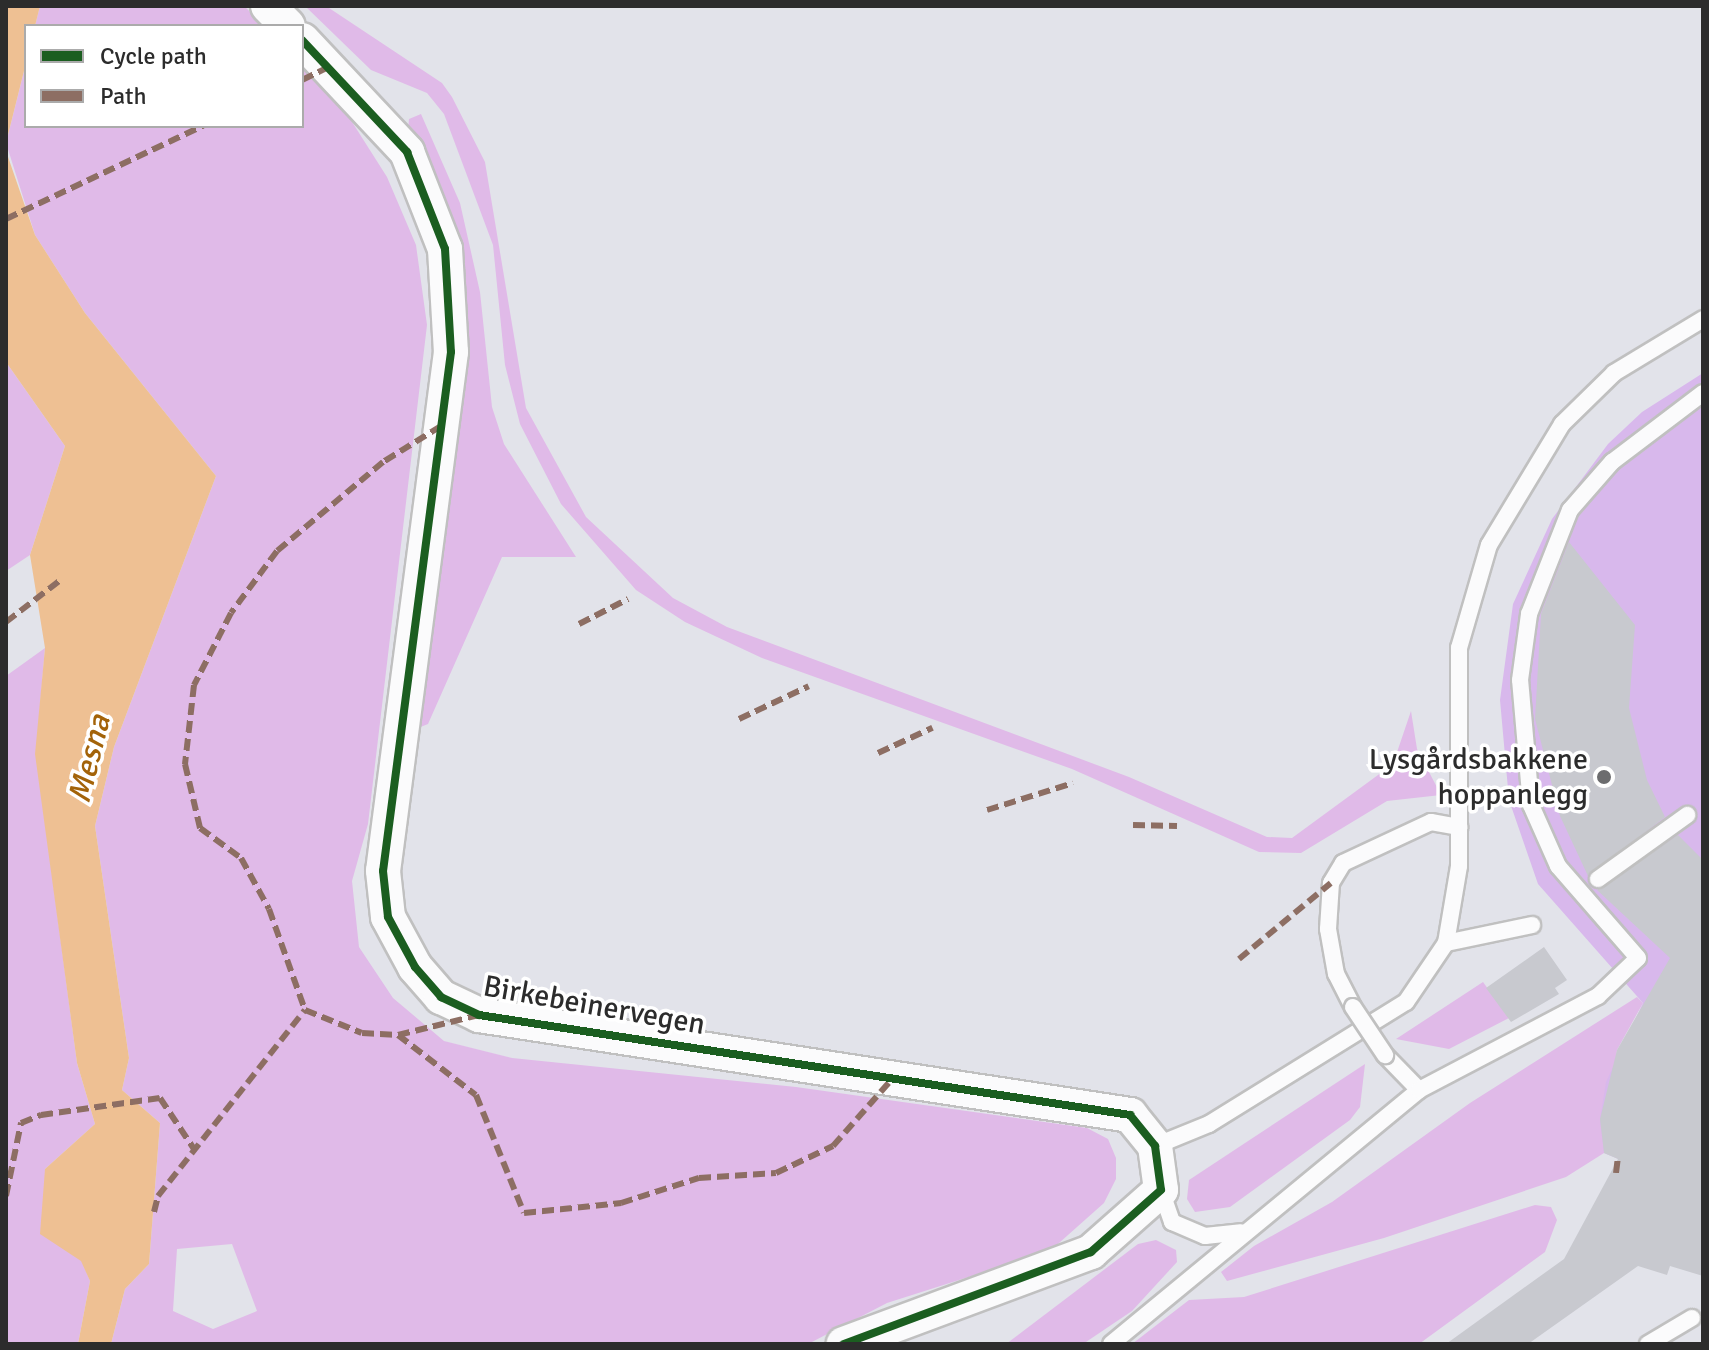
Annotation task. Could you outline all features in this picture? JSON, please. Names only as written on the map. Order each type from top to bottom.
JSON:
[{"type":"street","points":[[268,6],[286,24]]},
{"type":"street","name":"Birkebeinervegen","points":[[304,42],[407,152],[445,249],[451,352],[383,871],[388,917],[415,967],[441,997],[479,1015],[1130,1115],[1155,1146]]},
{"type":"street","points":[[844,1344],[1091,1252],[1161,1190],[1155,1146]]},
{"type":"lane","points":[[1155,1146],[1222,1117],[1406,1002],[1446,943],[1460,827],[1459,648],[1489,545],[1562,424],[1614,373],[1703,319]]},
{"type":"lane","points":[[1111,1344],[1242,1232],[1419,1090],[1598,996],[1638,958],[1558,866],[1531,805],[1520,680],[1529,614],[1570,510],[1612,462],[1703,393]]},
{"type":"lane","points":[[1598,879],[1687,815]]},
{"type":"lane","points":[[1419,1090],[1385,1055],[1353,1007],[1336,974],[1328,929],[1331,883],[1343,863],[1431,822],[1460,827]]},
{"type":"lane","points":[[1446,943],[1532,925]]},
{"type":"lane","points":[[1161,1190],[1172,1222],[1205,1236],[1242,1232]]},
{"type":"lane","points":[[1648,1344],[1692,1318]]},
{"type":"shaded area","points":[[40,6],[244,6],[263,24],[36,24]]},
{"type":"shaded area","points":[[305,6],[326,6],[442,83],[452,97],[485,162],[526,408],[586,517],[673,598],[727,627],[1129,777],[1267,837],[1292,838],[1393,764],[1411,711],[1417,749],[1441,795],[1387,801],[1301,853],[1259,852],[1072,769],[762,658],[685,622],[636,590],[561,504],[520,424],[505,365],[493,245],[444,114],[427,93],[371,70]]},
{"type":"shaded area","points":[[304,64],[333,92],[387,177],[416,245],[427,325],[368,824],[352,881],[359,947],[393,998],[444,1041],[512,1058],[796,1087],[1087,1128],[1108,1139],[1116,1158],[1116,1179],[1104,1203],[1050,1251],[887,1303],[808,1344],[111,1344],[125,1289],[149,1264],[160,1123],[122,1090],[129,1058],[95,826],[114,747],[216,476],[85,313],[35,235],[6,143],[24,71],[24,128],[304,128]],"holes":[[[232,1244],[257,1311],[213,1329],[173,1311],[177,1249]]]},
{"type":"shaded area","points":[[421,114],[460,203],[480,292],[492,407],[504,444],[576,557],[502,557],[428,724],[418,728],[465,367],[408,130],[409,119]]},
{"type":"shaded area","points":[[6,362],[65,446],[30,555],[6,571]]},
{"type":"shaded area","name":"Lysgårdsbakkene hoppanlegg","points":[[1703,373],[1703,1194],[1604,1153],[1600,1119],[1606,1082],[1643,1003],[1538,884],[1509,800],[1500,700],[1513,604],[1552,519],[1608,444],[1642,412]]},
{"type":"shaded area","points":[[45,648],[36,754],[77,1063],[95,1124],[45,1169],[90,1281],[78,1344],[6,1344],[6,676]]},
{"type":"shaded area","points":[[1483,982],[1509,1018],[1449,1049],[1396,1039]]},
{"type":"shaded area","points":[[1637,997],[1643,1003],[1617,1050],[1604,1153],[1566,1177],[1384,1238],[1227,1281],[1221,1272],[1254,1246],[1332,1202],[1470,1103]]},
{"type":"shaded area","points":[[1365,1064],[1360,1107],[1350,1120],[1230,1207],[1195,1212],[1187,1199],[1189,1180]]},
{"type":"shaded area","points":[[1535,1205],[1551,1207],[1557,1220],[1545,1252],[1419,1344],[1132,1344],[1189,1300],[1244,1297]]},
{"type":"shaded area","points":[[1156,1240],[1176,1250],[1177,1262],[1132,1311],[1083,1344],[1006,1344],[1138,1244]]},
{"type":"water","points":[[6,6],[40,6],[36,24],[24,24],[24,71],[6,143]]},
{"type":"water","name":"Mesna","points":[[6,151],[35,235],[85,313],[216,476],[114,747],[95,826],[129,1058],[122,1090],[160,1123],[149,1264],[125,1289],[111,1344],[78,1344],[90,1281],[81,1261],[40,1234],[45,1169],[95,1124],[77,1063],[35,754],[45,648],[30,555],[65,446],[6,362]]},
{"type":"building","points":[[1569,542],[1635,625],[1629,708],[1647,780],[1665,817],[1588,876],[1560,816],[1535,719],[1541,614]]},
{"type":"building","points":[[1678,835],[1703,860],[1703,1276],[1670,1266],[1667,1275],[1638,1266],[1528,1344],[1446,1344],[1564,1259],[1618,1159],[1604,1153],[1600,1119],[1617,1050],[1670,958],[1597,890]]},
{"type":"building","points":[[1544,947],[1567,980],[1555,988],[1559,994],[1511,1022],[1486,988]]},
{"type":"marked path","points":[[304,79],[329,67]]},
{"type":"marked path","points":[[6,219],[199,128]]},
{"type":"marked path","points":[[441,426],[383,462],[277,551],[231,613],[194,685],[185,764],[200,828],[241,858],[269,909],[305,1010],[362,1033],[398,1035],[476,1095],[524,1213],[621,1203],[699,1178],[776,1173],[833,1146],[893,1078]]},
{"type":"marked path","points":[[6,622],[59,581]]},
{"type":"marked path","points":[[579,624],[628,599]]},
{"type":"marked path","points":[[739,719],[809,686]]},
{"type":"marked path","points":[[878,753],[932,728]]},
{"type":"marked path","points":[[987,810],[1073,783]]},
{"type":"marked path","points":[[1133,825],[1177,826]]},
{"type":"marked path","points":[[1239,959],[1331,883]]},
{"type":"marked path","points":[[154,1212],[158,1196],[305,1010]]},
{"type":"marked path","points":[[398,1035],[479,1015]]},
{"type":"marked path","points":[[6,1196],[21,1123],[41,1115],[160,1098],[194,1149]]},
{"type":"marked path","points":[[1616,1173],[1618,1156]]},
{"type":"cycle path","points":[[304,42],[407,152],[445,249],[451,352],[383,871],[388,917],[415,967],[441,997],[479,1015],[1130,1115],[1155,1146],[1161,1190],[1091,1252],[844,1344]]},
{"type":"place","name":"Lysgårdsbakkene hoppanlegg","points":[[1604,777]]}]
